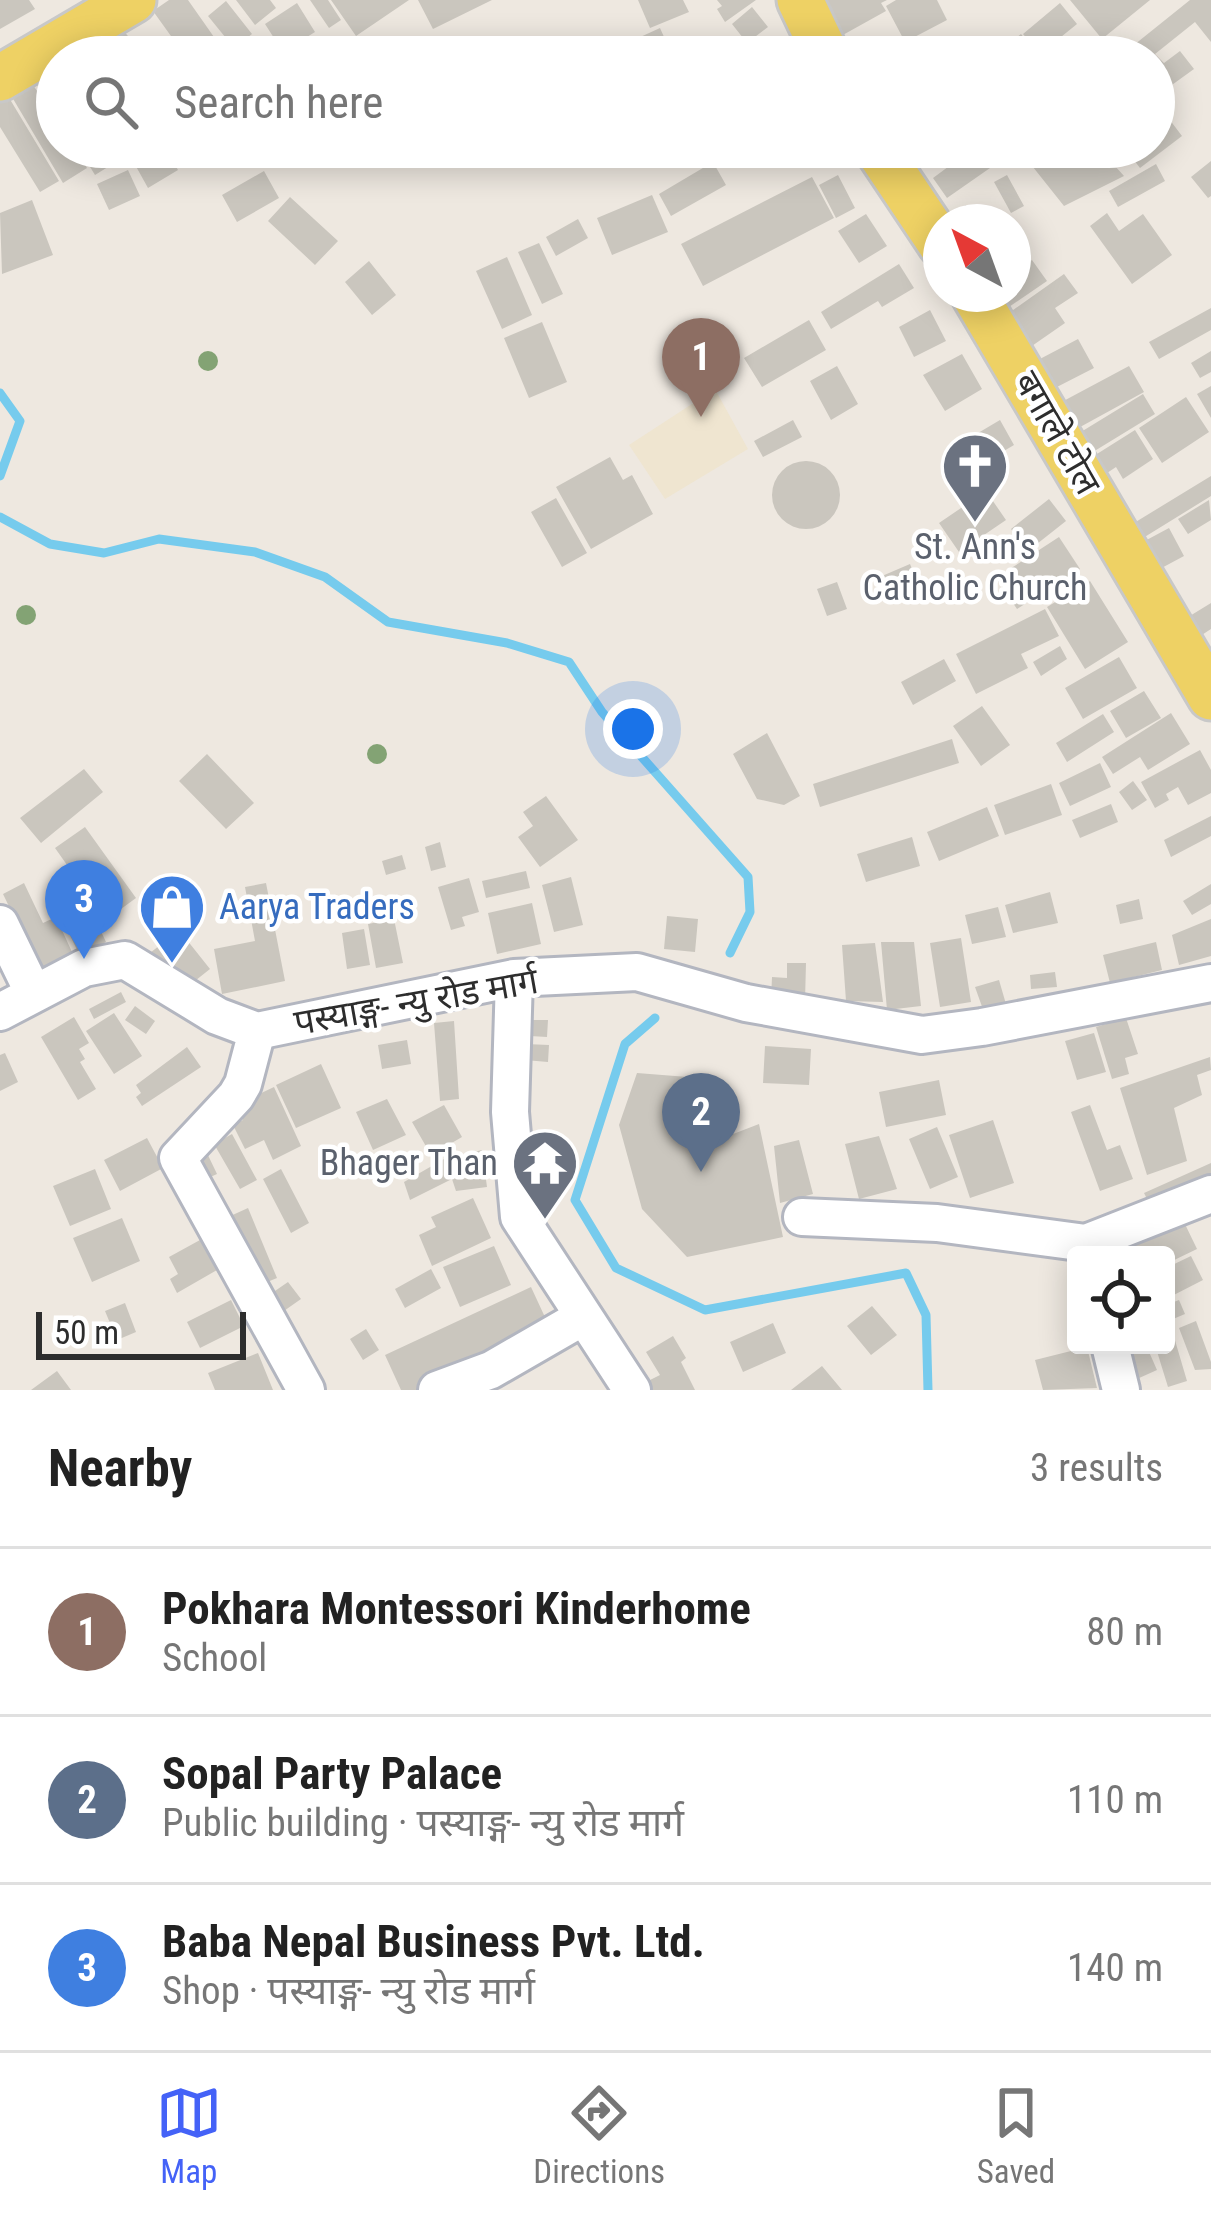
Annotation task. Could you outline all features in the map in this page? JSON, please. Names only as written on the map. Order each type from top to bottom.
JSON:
[{"type":"main road","points":[[71,36],[133,0]]},
{"type":"main road","points":[[800,0],[817,36]]},
{"type":"main road","points":[[0,77],[36,56]]},
{"type":"main road","points":[[890,168],[923,217]]},
{"type":"main road","name":"बगाले टोल","points":[[985,312],[1211,697]]},
{"type":"street","points":[[0,924],[34,994]]},
{"type":"street","name":"पस्याङ्ग- न्यु रोड मार्ग","points":[[0,1012],[83,968],[125,960],[217,1016],[257,1031],[514,979],[637,972],[746,1003],[922,1034],[982,1028],[1211,983]]},
{"type":"street","points":[[514,979],[510,1112],[519,1217],[632,1390]]},
{"type":"street","points":[[257,1031],[244,1084],[178,1158],[306,1390]]},
{"type":"street","points":[[1094,1246],[1211,1194]]},
{"type":"street","points":[[802,1217],[938,1223],[1070,1246]]},
{"type":"street","points":[[437,1390],[491,1370],[583,1317]]},
{"type":"street","points":[[1112,1354],[1121,1390]]},
{"type":"shaded area","points":[[715,389],[748,449],[665,499],[629,445]]},
{"type":"building","points":[[0,0],[29,0],[35,9],[0,29]]},
{"type":"building","points":[[169,0],[188,0],[213,36],[171,36],[153,11]]},
{"type":"building","points":[[236,0],[270,0],[276,8],[255,25]]},
{"type":"building","points":[[310,0],[328,0],[341,20],[329,28]]},
{"type":"building","points":[[331,0],[409,0],[356,36]]},
{"type":"building","points":[[418,0],[492,0],[433,29]]},
{"type":"building","points":[[638,0],[683,0],[689,12],[650,28]]},
{"type":"building","points":[[717,0],[756,0],[725,22]]},
{"type":"building","points":[[821,0],[887,0],[881,3],[886,11],[841,36]]},
{"type":"building","points":[[896,0],[937,0],[947,20],[916,36],[902,36],[886,6]]},
{"type":"building","points":[[1070,0],[1150,0],[1106,36],[1100,36]]},
{"type":"building","points":[[1190,0],[1211,0],[1211,42],[1195,22],[1175,38],[1145,36]]},
{"type":"building","points":[[226,1],[252,34],[224,36],[208,16]]},
{"type":"building","points":[[297,3],[315,32],[273,36],[265,24]]},
{"type":"building","points":[[1060,3],[1077,24],[1062,36],[1023,34]]},
{"type":"building","points":[[752,7],[768,27],[756,36],[741,36],[732,24]]},
{"type":"building","points":[[112,17],[128,36],[90,36]]},
{"type":"building","points":[[1180,51],[1194,69],[1175,83],[1175,55]]},
{"type":"building","points":[[29,79],[36,90],[36,138],[9,92]]},
{"type":"building","points":[[5,91],[36,143],[36,168],[51,168],[59,181],[40,192],[0,127],[0,93]]},
{"type":"building","points":[[1211,161],[1211,196],[1208,198],[1191,177]]},
{"type":"building","points":[[54,168],[87,168],[63,183]]},
{"type":"building","points":[[137,168],[177,168],[178,170],[148,188]]},
{"type":"building","points":[[703,168],[716,168],[726,185],[671,216],[659,194]]},
{"type":"building","points":[[947,168],[990,168],[947,198],[933,178]]},
{"type":"building","points":[[1034,168],[1117,168],[1124,176],[1064,206]]},
{"type":"building","points":[[1149,168],[1158,168],[1165,181],[1118,207],[1109,191]]},
{"type":"building","points":[[128,170],[140,196],[109,210],[97,184]]},
{"type":"building","points":[[264,171],[279,198],[237,222],[222,195]]},
{"type":"building","points":[[838,175],[855,208],[836,218],[819,185]]},
{"type":"building","points":[[1007,175],[1023,204],[1006,204],[994,182]]},
{"type":"building","points":[[812,177],[834,218],[703,286],[681,244]]},
{"type":"building","points":[[652,195],[668,232],[612,255],[597,218]]},
{"type":"building","points":[[290,197],[338,241],[315,265],[268,221]]},
{"type":"building","points":[[32,200],[53,255],[2,274],[0,213]]},
{"type":"building","points":[[1107,213],[1119,231],[1143,214],[1172,255],[1132,284],[1090,226]]},
{"type":"building","points":[[866,214],[887,246],[859,263],[838,231]]},
{"type":"building","points":[[578,219],[588,238],[556,256],[546,237]]},
{"type":"building","points":[[539,243],[563,294],[542,304],[518,252]]},
{"type":"building","points":[[507,257],[532,315],[502,329],[476,271]]},
{"type":"building","points":[[369,261],[396,295],[372,315],[345,282]]},
{"type":"building","points":[[1031,261],[1047,281],[1031,292]]},
{"type":"building","points":[[899,264],[914,288],[882,307],[878,301],[831,329],[821,312]]},
{"type":"building","points":[[1064,274],[1078,293],[1055,308],[1065,323],[1029,348],[1006,315],[1031,312],[1031,297]]},
{"type":"building","points":[[1211,308],[1211,330],[1159,359],[1149,342]]},
{"type":"building","points":[[931,312],[946,341],[914,357],[899,327]]},
{"type":"building","points":[[809,320],[826,350],[762,387],[744,358]]},
{"type":"building","points":[[542,322],[567,382],[529,398],[504,338]]},
{"type":"building","points":[[1078,339],[1094,368],[1053,389],[1038,360]]},
{"type":"building","points":[[1211,351],[1211,372],[1200,378],[1191,363]]},
{"type":"building","points":[[962,354],[982,389],[945,411],[923,375]]},
{"type":"building","points":[[837,366],[858,404],[831,420],[810,381]]},
{"type":"building","points":[[1129,366],[1144,392],[1071,432],[1056,405]]},
{"type":"building","points":[[1211,386],[1211,418],[1197,394]]},
{"type":"building","points":[[1143,394],[1155,414],[1088,455],[1076,435]]},
{"type":"building","points":[[1186,397],[1209,432],[1162,463],[1139,428]]},
{"type":"building","points":[[793,420],[802,437],[763,457],[754,441]]},
{"type":"building","points":[[1000,420],[1014,445],[987,461],[973,436]]},
{"type":"building","points":[[1135,430],[1153,459],[1123,479],[1116,467],[1101,477],[1089,459]]},
{"type":"building","points":[[610,457],[623,480],[632,475],[653,514],[591,549],[556,487]]},
{"type":"building","points":[[806,461],[830,471],[840,495],[830,519],[806,529],[782,519],[772,495],[782,471]]},
{"type":"building","points":[[1211,476],[1211,496],[1143,538],[1134,523]]},
{"type":"building","points":[[986,491],[1006,520],[959,552],[939,523]]},
{"type":"building","points":[[556,498],[587,553],[562,567],[531,512]]},
{"type":"building","points":[[1049,499],[1066,521],[1028,551],[1011,529]]},
{"type":"building","points":[[1209,500],[1211,520],[1188,534],[1178,519]]},
{"type":"building","points":[[1169,528],[1184,556],[1156,571],[1141,543]]},
{"type":"building","points":[[1059,537],[1080,569],[1017,609],[996,578]]},
{"type":"building","points":[[910,564],[918,583],[883,597],[875,579]]},
{"type":"building","points":[[1090,581],[1128,642],[1085,669],[1047,607]]},
{"type":"building","points":[[837,582],[847,609],[827,616],[817,589]]},
{"type":"building","points":[[1211,603],[1211,629],[1191,642],[1180,622]]},
{"type":"building","points":[[1045,609],[1059,636],[1021,654],[1028,668],[976,694],[956,654]]},
{"type":"building","points":[[1060,646],[1067,659],[1041,676],[1033,662]]},
{"type":"building","points":[[1119,657],[1137,688],[1083,719],[1065,688]]},
{"type":"building","points":[[944,659],[956,681],[913,705],[901,682]]},
{"type":"building","points":[[1144,691],[1161,718],[1126,738],[1110,711]]},
{"type":"building","points":[[982,706],[1010,745],[981,766],[953,726]]},
{"type":"building","points":[[1171,713],[1190,744],[1148,770],[1140,757],[1113,774],[1102,757]]},
{"type":"building","points":[[1103,714],[1114,732],[1067,762],[1056,743]]},
{"type":"building","points":[[767,733],[800,796],[784,805],[757,799],[733,754]]},
{"type":"building","points":[[952,739],[959,763],[820,807],[813,784]]},
{"type":"building","points":[[1200,750],[1211,770],[1211,793],[1188,805],[1178,787],[1155,808],[1141,782]]},
{"type":"building","points":[[207,754],[254,803],[226,829],[179,781]]},
{"type":"building","points":[[1100,763],[1111,787],[1070,806],[1059,783]]},
{"type":"building","points":[[84,769],[103,792],[41,843],[20,818]]},
{"type":"building","points":[[1133,781],[1147,800],[1132,810],[1119,792]]},
{"type":"building","points":[[1051,784],[1062,815],[1005,835],[994,805]]},
{"type":"building","points":[[546,796],[578,840],[540,867],[518,837],[533,826],[523,812]]},
{"type":"building","points":[[1111,804],[1118,822],[1080,838],[1072,820]]},
{"type":"building","points":[[987,807],[999,836],[939,861],[927,832]]},
{"type":"building","points":[[1211,816],[1211,836],[1171,857],[1164,840]]},
{"type":"building","points":[[85,827],[136,898],[106,920],[55,848]]},
{"type":"building","points":[[912,837],[920,866],[866,882],[857,854]]},
{"type":"building","points":[[440,842],[446,867],[431,871],[425,847]]},
{"type":"building","points":[[402,855],[406,869],[386,875],[382,861]]},
{"type":"building","points":[[526,871],[530,888],[486,898],[482,881]]},
{"type":"building","points":[[571,877],[583,925],[554,932],[542,885]]},
{"type":"building","points":[[469,878],[479,912],[462,917],[465,926],[451,930],[438,887]]},
{"type":"building","points":[[24,883],[43,923],[56,917],[77,963],[44,979],[3,894]]},
{"type":"building","points":[[266,883],[285,981],[222,994],[214,949],[255,941],[245,887]]},
{"type":"building","points":[[1211,884],[1211,904],[1192,915],[1183,901]]},
{"type":"building","points":[[1050,892],[1058,923],[1013,933],[1005,905]]},
{"type":"building","points":[[1139,899],[1143,919],[1120,924],[1116,905]]},
{"type":"building","points":[[532,903],[541,944],[497,954],[488,913]]},
{"type":"building","points":[[998,907],[1006,937],[972,944],[965,915]]},
{"type":"building","points":[[90,908],[106,942],[80,956],[63,921]]},
{"type":"building","points":[[667,916],[698,919],[695,952],[664,949]]},
{"type":"building","points":[[394,919],[403,963],[376,968],[368,924]]},
{"type":"building","points":[[1211,919],[1211,956],[1179,965],[1172,935]]},
{"type":"building","points":[[364,929],[370,965],[347,969],[342,933]]},
{"type":"building","points":[[179,930],[210,969],[181,992],[150,953]]},
{"type":"building","points":[[961,938],[971,1002],[940,1007],[930,943]]},
{"type":"building","points":[[881,942],[914,942],[921,1006],[887,1010]]},
{"type":"building","points":[[1156,942],[1162,970],[1110,983],[1103,955]]},
{"type":"building","points":[[875,943],[883,1002],[846,1001],[842,945]]},
{"type":"building","points":[[787,963],[806,963],[805,1001],[771,1000],[772,977],[787,978]]},
{"type":"building","points":[[1055,972],[1057,987],[1031,989],[1030,975]]},
{"type":"building","points":[[999,980],[1008,1011],[985,1015],[975,987]]},
{"type":"building","points":[[121,992],[126,1002],[94,1019],[89,1009]]},
{"type":"building","points":[[135,1006],[155,1021],[146,1034],[125,1020]]},
{"type":"building","points":[[114,1013],[142,1056],[114,1074],[86,1031]]},
{"type":"building","points":[[74,1017],[89,1043],[79,1049],[85,1059],[80,1062],[96,1089],[78,1100],[41,1037]]},
{"type":"building","points":[[1126,1018],[1138,1054],[1125,1058],[1129,1074],[1112,1079],[1096,1027]]},
{"type":"building","points":[[531,1020],[548,1020],[547,1037],[530,1036]]},
{"type":"building","points":[[454,1021],[459,1099],[440,1101],[434,1023]]},
{"type":"building","points":[[1094,1033],[1106,1072],[1077,1080],[1065,1041]]},
{"type":"building","points":[[407,1040],[411,1064],[382,1069],[378,1045]]},
{"type":"building","points":[[526,1044],[549,1045],[548,1062],[525,1060]]},
{"type":"building","points":[[765,1046],[811,1049],[809,1085],[763,1083]]},
{"type":"building","points":[[187,1047],[201,1067],[142,1106],[136,1085]]},
{"type":"building","points":[[5,1053],[18,1082],[0,1091],[0,1055]]},
{"type":"building","points":[[1210,1057],[1211,1070],[1197,1075],[1202,1095],[1174,1108],[1187,1161],[1147,1175],[1120,1088]]},
{"type":"building","points":[[321,1064],[341,1108],[296,1128],[276,1085]]},
{"type":"building","points":[[637,1073],[713,1079],[728,1136],[759,1124],[783,1237],[687,1257],[642,1209],[619,1125]]},
{"type":"building","points":[[939,1080],[946,1115],[886,1127],[879,1092]]},
{"type":"building","points":[[274,1087],[301,1146],[273,1160],[264,1140],[245,1149],[233,1125],[243,1120],[236,1105]]},
{"type":"building","points":[[387,1099],[406,1135],[373,1150],[356,1112]]},
{"type":"building","points":[[444,1105],[462,1137],[431,1155],[412,1122]]},
{"type":"building","points":[[1090,1105],[1107,1150],[1120,1145],[1133,1179],[1100,1191],[1071,1112]]},
{"type":"building","points":[[993,1120],[1014,1183],[970,1198],[949,1135]]},
{"type":"building","points":[[937,1127],[958,1177],[930,1189],[909,1139]]},
{"type":"building","points":[[232,1134],[257,1180],[240,1189],[214,1144]]},
{"type":"building","points":[[879,1136],[897,1189],[859,1199],[845,1144]]},
{"type":"building","points":[[147,1138],[163,1168],[120,1191],[104,1160]]},
{"type":"building","points":[[799,1140],[813,1194],[780,1203],[774,1146]]},
{"type":"building","points":[[482,1150],[487,1187],[456,1191],[452,1179],[410,1200],[404,1182],[444,1159]]},
{"type":"building","points":[[206,1151],[217,1174],[195,1184],[184,1161]]},
{"type":"building","points":[[1211,1163],[1211,1183],[1152,1209],[1144,1193]]},
{"type":"building","points":[[95,1169],[111,1209],[70,1226],[53,1186]]},
{"type":"building","points":[[281,1169],[309,1223],[291,1233],[263,1179]]},
{"type":"building","points":[[473,1198],[491,1238],[432,1266],[419,1235],[436,1227],[431,1217]]},
{"type":"building","points":[[248,1208],[277,1278],[255,1287],[226,1218]]},
{"type":"building","points":[[122,1218],[140,1261],[92,1282],[73,1238]]},
{"type":"building","points":[[1183,1220],[1197,1249],[1175,1260],[1175,1246],[1131,1246]]},
{"type":"building","points":[[200,1240],[217,1270],[177,1293],[170,1279],[178,1274],[169,1257]]},
{"type":"building","points":[[494,1246],[511,1285],[460,1307],[443,1267]]},
{"type":"building","points":[[1191,1256],[1203,1280],[1175,1294],[1175,1264]]},
{"type":"building","points":[[431,1269],[441,1288],[405,1308],[395,1289]]},
{"type":"building","points":[[288,1282],[301,1299],[271,1320],[259,1302]]},
{"type":"building","points":[[531,1287],[550,1328],[416,1390],[401,1390],[385,1355]]},
{"type":"building","points":[[231,1300],[244,1326],[200,1348],[187,1322]]},
{"type":"building","points":[[1179,1300],[1185,1314],[1175,1318]]},
{"type":"building","points":[[125,1303],[136,1332],[117,1340],[105,1311]]},
{"type":"building","points":[[872,1306],[897,1335],[871,1355],[847,1326]]},
{"type":"building","points":[[1196,1321],[1211,1369],[1195,1370],[1179,1328]]},
{"type":"building","points":[[773,1323],[786,1353],[743,1372],[730,1342]]},
{"type":"building","points":[[366,1329],[379,1350],[363,1360],[350,1339]]},
{"type":"building","points":[[673,1336],[686,1358],[681,1362],[695,1390],[652,1390],[648,1381],[660,1375],[646,1352]]},
{"type":"building","points":[[1175,1340],[1187,1381],[1168,1387],[1158,1354],[1175,1354]]},
{"type":"building","points":[[1067,1352],[1089,1354],[1097,1388],[1043,1390],[1035,1360]]},
{"type":"building","points":[[258,1353],[273,1390],[215,1390],[208,1373]]},
{"type":"building","points":[[1115,1354],[1150,1354],[1157,1370],[1128,1383]]},
{"type":"building","points":[[822,1366],[842,1390],[791,1390]]},
{"type":"building","points":[[57,1371],[71,1390],[31,1390]]},
{"type":"waterway","points":[[0,393],[20,421],[0,476]]},
{"type":"waterway","points":[[0,517],[50,544],[104,553],[159,539],[255,552],[325,577],[388,622],[507,643],[569,662],[602,712],[748,877],[750,912],[730,953]]},
{"type":"waterway","points":[[655,1018],[625,1044],[575,1200],[616,1268],[705,1310],[906,1273],[926,1315],[928,1390]]},
{"type":"place","name":"Pokhara Montessori Kinderhome","points":[[701,417]]},
{"type":"place","name":"St. Ann's Catholic Church","points":[[975,525]]},
{"type":"place","name":"Baba Nepal Business Pvt. Ltd.","points":[[84,959]]},
{"type":"place","name":"Aarya Traders","points":[[172,966]]},
{"type":"place","name":"Sopal Party Palace","points":[[701,1172]]},
{"type":"place","name":"Bhager Than","points":[[545,1222]]}]
